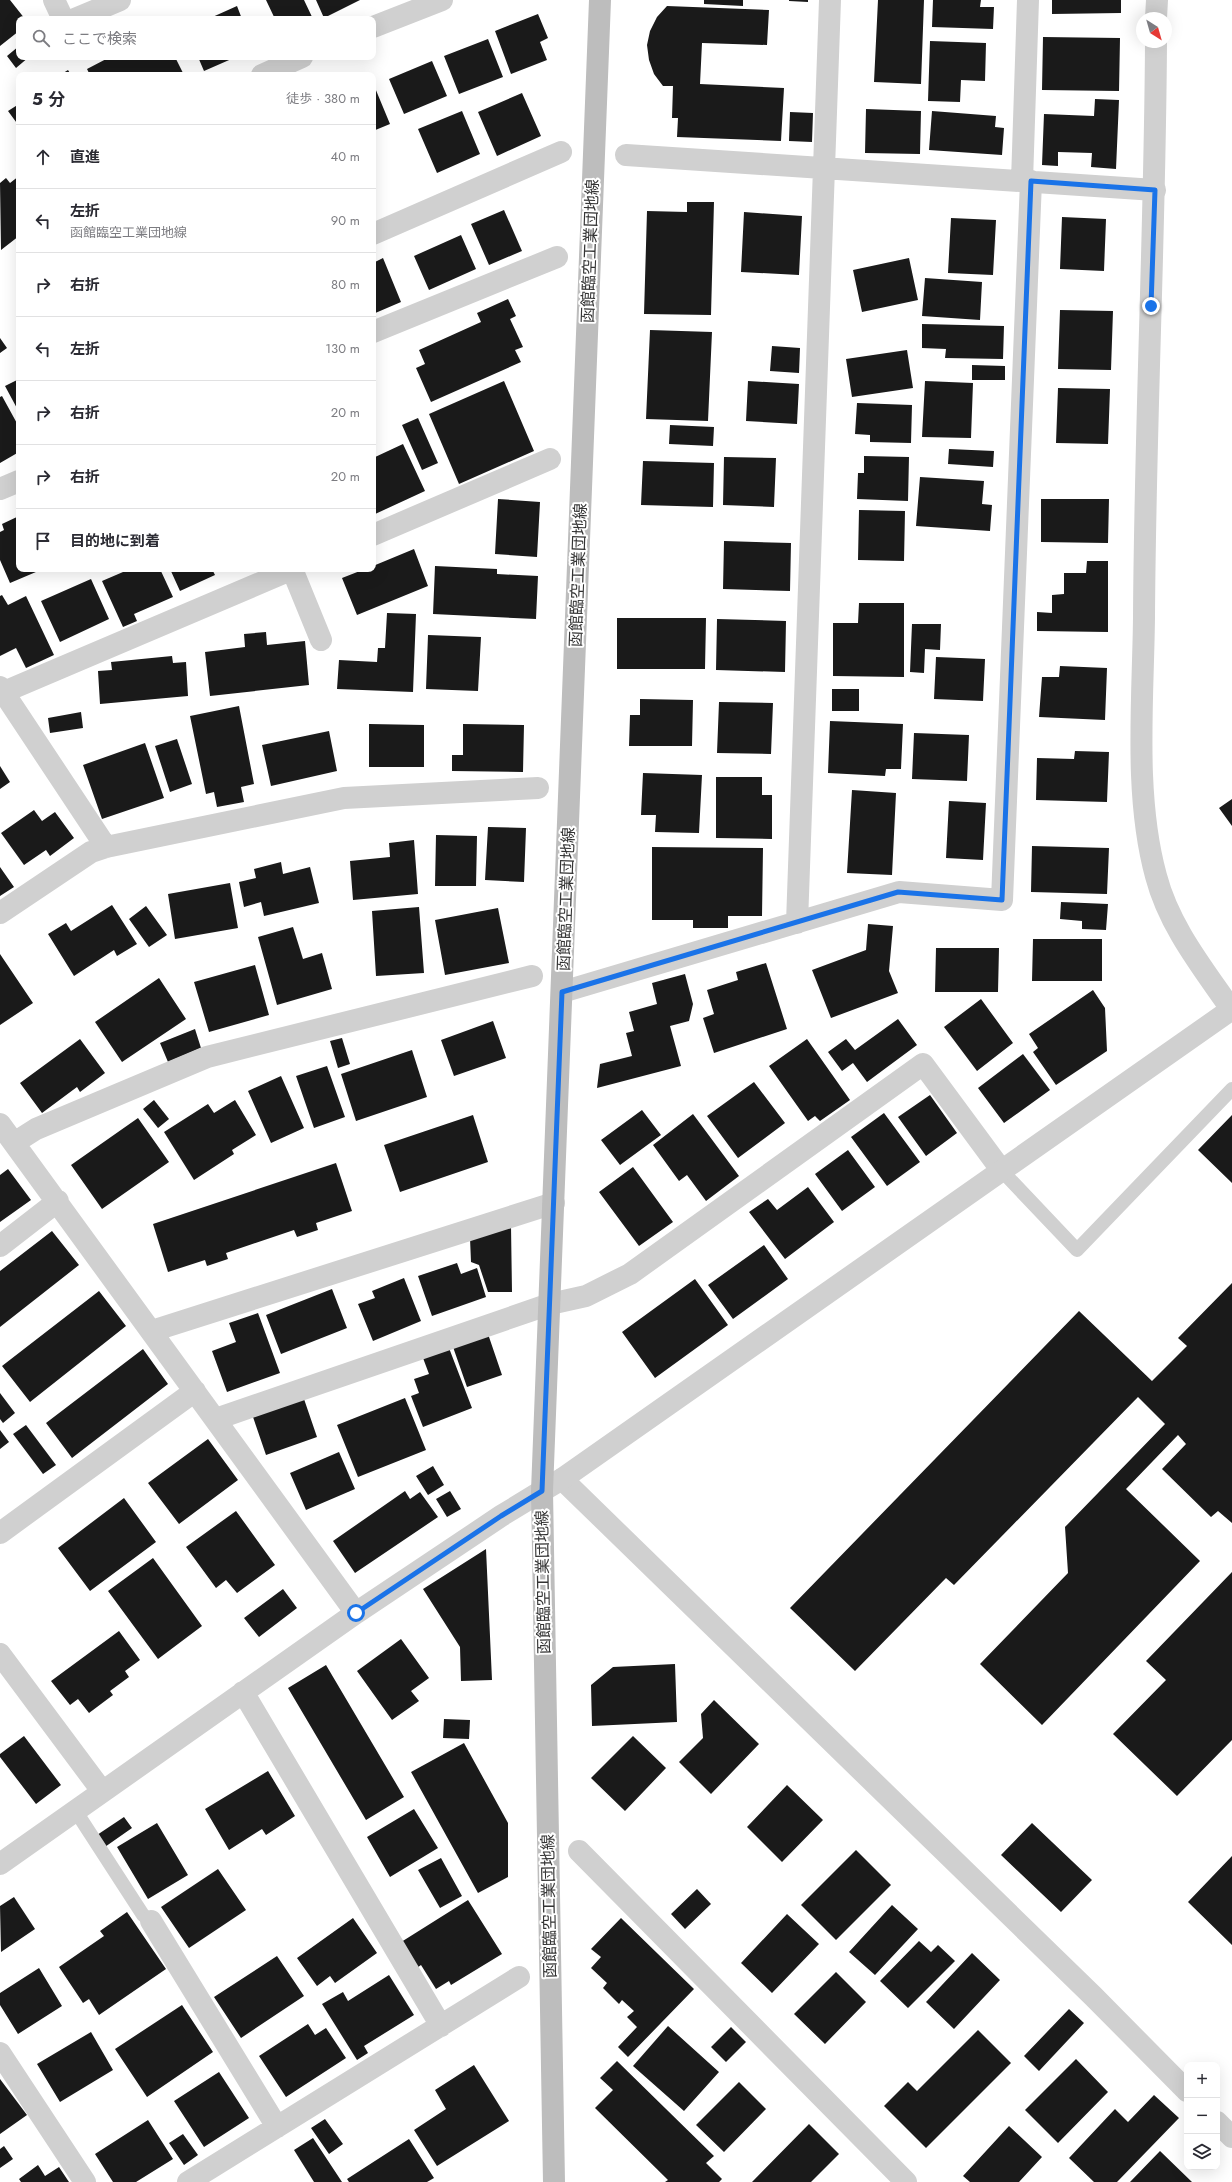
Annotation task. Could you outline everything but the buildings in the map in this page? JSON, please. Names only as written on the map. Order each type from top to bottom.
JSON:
[{"type":"main road","name":"函館臨空工業団地線","points":[[554,2182],[542,1491],[600,0]]},
{"type":"street","points":[[54,0],[62,16]]},
{"type":"street","points":[[82,16],[120,0]]},
{"type":"street","points":[[376,26],[442,0]]},
{"type":"street","points":[[796,922],[830,0]]},
{"type":"street","points":[[562,992],[898,892],[1002,900],[1027,181],[1028,0]]},
{"type":"street","points":[[1156,12],[1157,0]]},
{"type":"street","points":[[0,1864],[356,1613],[501,1516],[562,1479],[1231,1009],[1194,957],[1168,908],[1156,878],[1144,815],[1144,557],[1155,190],[1156,48]]},
{"type":"street","points":[[269,72],[295,60]]},
{"type":"street","points":[[376,233],[561,152]]},
{"type":"street","points":[[626,155],[1155,190]]},
{"type":"street","points":[[376,331],[557,257]]},
{"type":"street","points":[[376,534],[550,459]]},
{"type":"street","points":[[0,489],[16,482]]},
{"type":"street","points":[[106,847],[2,690],[286,572]]},
{"type":"street","points":[[294,572],[321,640]]},
{"type":"street","points":[[0,913],[92,852],[106,847],[344,798],[538,788]]},
{"type":"street","points":[[14,1143],[36,1129],[207,1057],[532,976]]},
{"type":"street","points":[[216,1419],[550,1304],[586,1296],[630,1274],[924,1064],[1002,1171]]},
{"type":"street","points":[[0,1124],[58,1201],[356,1613]]},
{"type":"street","points":[[0,1246],[58,1201]]},
{"type":"street","points":[[152,1331],[554,1202]]},
{"type":"street","points":[[0,1533],[195,1390]]},
{"type":"street","points":[[562,1479],[1081,1985],[1184,2089]]},
{"type":"street","points":[[0,1654],[102,1791]]},
{"type":"street","points":[[243,1692],[441,2026]]},
{"type":"street","points":[[579,1851],[906,2182]]},
{"type":"street","points":[[151,1921],[277,2127]]},
{"type":"street","points":[[188,2182],[519,1977]]},
{"type":"street","points":[[0,2053],[85,2182]]},
{"type":"street","points":[[1220,2125],[1232,2137]]},
{"type":"lane","points":[[1002,1171],[1077,1250],[1232,1089]]},
{"type":"lane","points":[[75,1810],[143,1916],[151,1921]]},
{"type":"route","points":[[356,1613],[501,1516],[542,1491],[546,1423],[562,992],[898,892],[1002,900],[1031,181],[1155,190],[1151,306]]}]
